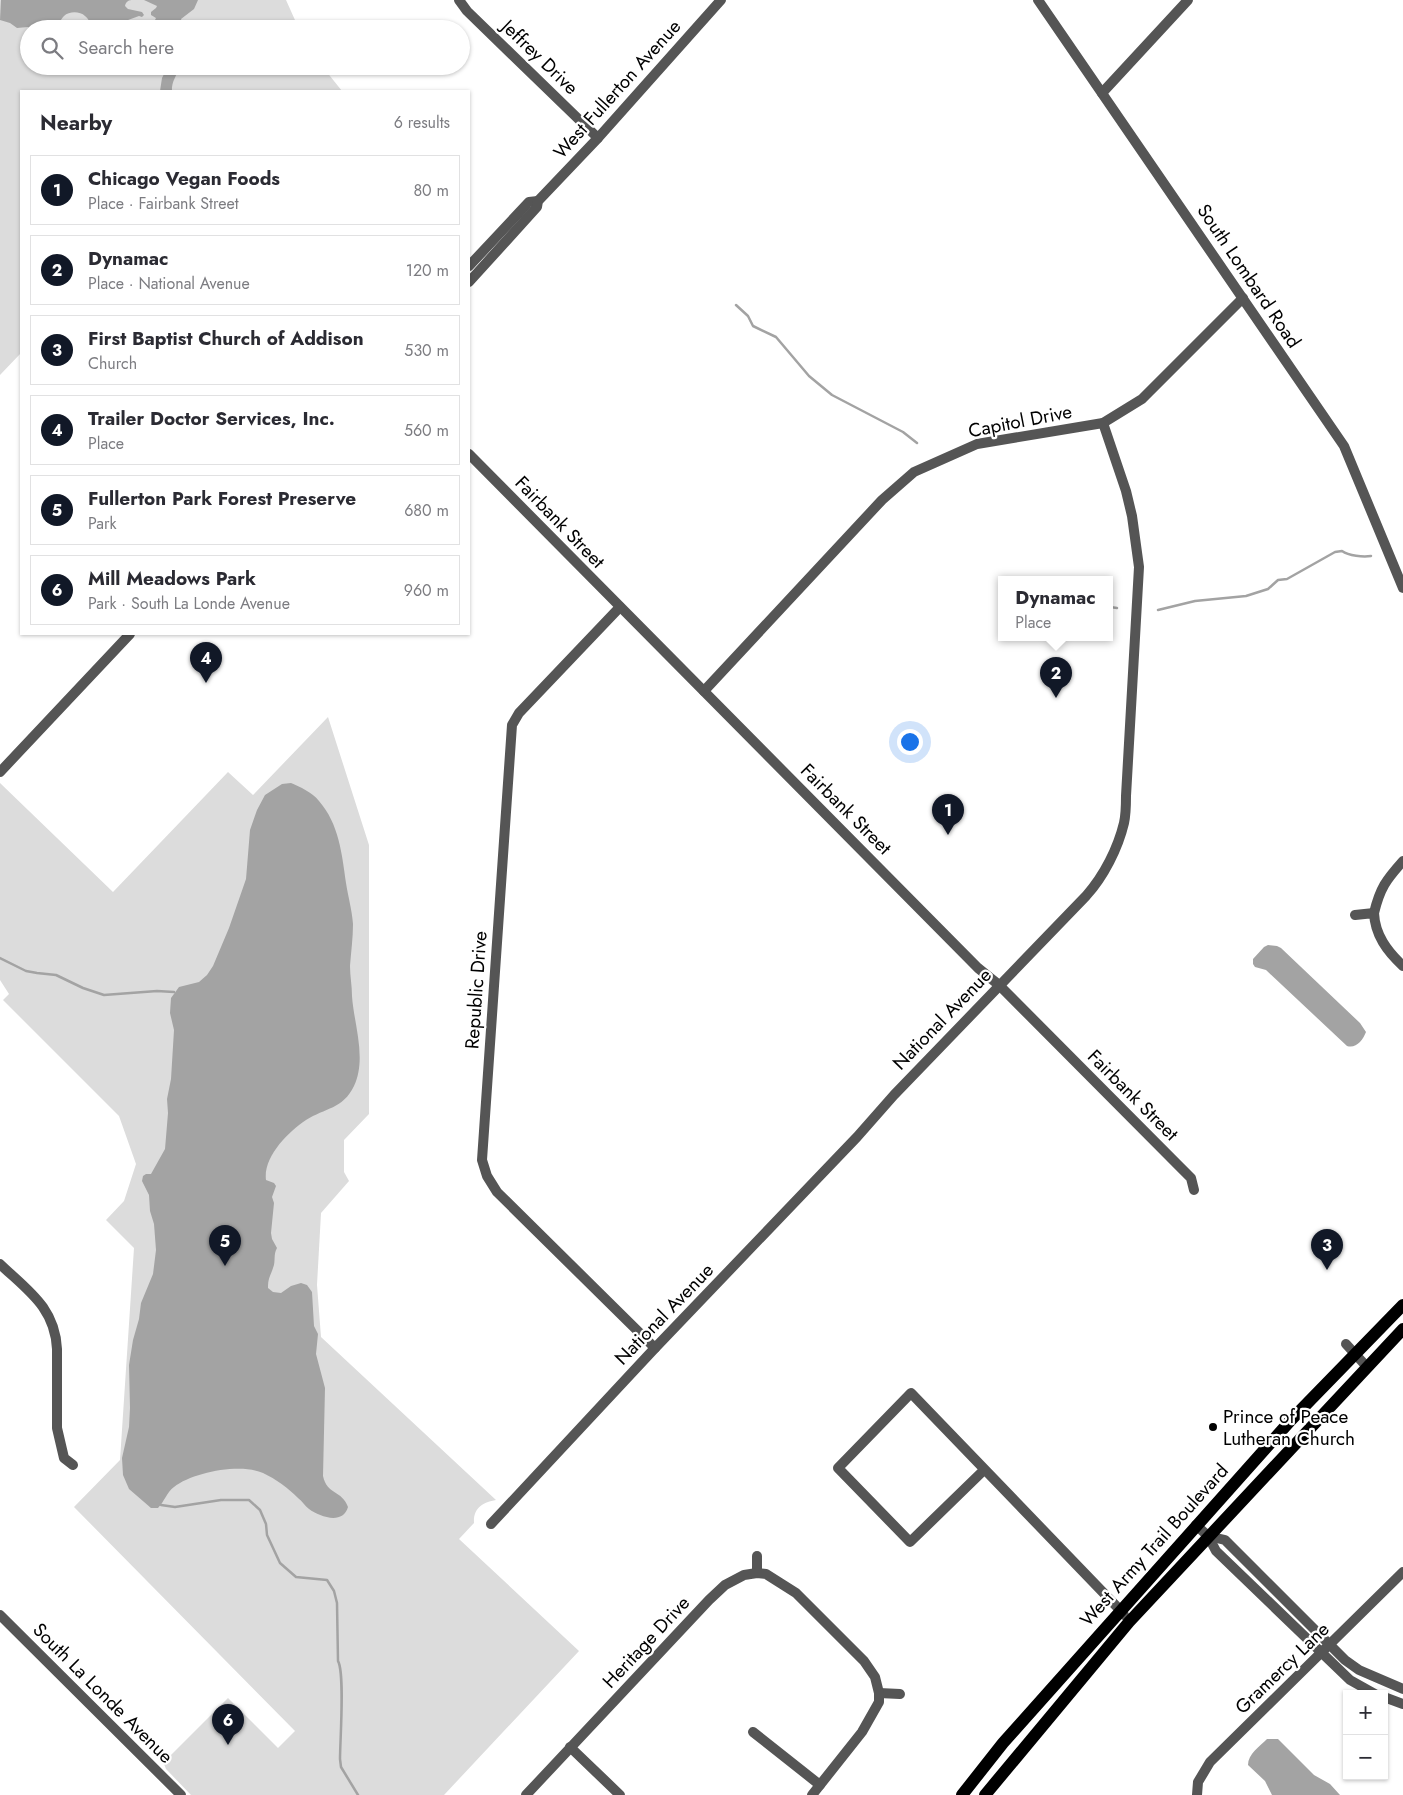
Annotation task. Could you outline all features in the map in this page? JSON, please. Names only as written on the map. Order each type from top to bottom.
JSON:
[{"type":"main road","name":"West Army Trail Boulevard","points":[[962,1795],[1003,1743],[1279,1433],[1403,1305]]},
{"type":"main road","name":"West Army Trail Boulevard","points":[[985,1795],[1129,1622],[1403,1329]]},
{"type":"main road","points":[[1304,1406],[1317,1419]]},
{"type":"main road","points":[[1279,1433],[1293,1445]]},
{"type":"main road","points":[[1003,1743],[1017,1756]]},
{"type":"street","name":"Jeffrey Drive","points":[[459,0],[467,11],[598,138]]},
{"type":"street","name":"West Fullerton Avenue","points":[[470,265],[529,202],[538,200],[598,138],[721,0]]},
{"type":"street","name":"South Lombard Road","points":[[1038,0],[1344,446],[1403,588]]},
{"type":"street","points":[[1102,93],[1188,0]]},
{"type":"street","name":"West Fullerton Avenue","points":[[470,281],[537,207],[538,200]]},
{"type":"street","name":"Capitol Drive","points":[[704,690],[882,500],[914,472],[977,444],[1103,424],[1142,399],[1243,298]]},
{"type":"street","name":"National Avenue","points":[[491,1524],[655,1348],[857,1137],[894,1095],[1090,891],[1110,859],[1124,823],[1139,567],[1132,516],[1126,491],[1103,424]]},
{"type":"street","name":"Fairbank Street","points":[[470,455],[978,968],[999,985],[1191,1178],[1194,1190]]},
{"type":"street","name":"Republic Drive","points":[[620,607],[519,713],[512,725],[482,1160],[487,1176],[497,1192],[655,1348]]},
{"type":"street","points":[[0,772],[129,635]]},
{"type":"street","points":[[1403,862],[1380,890],[1374,913],[1375,925],[1379,936],[1403,966]]},
{"type":"street","points":[[1355,915],[1374,913]]},
{"type":"street","points":[[0,1264],[45,1308],[53,1324],[57,1338],[57,1428],[64,1458],[73,1465]]},
{"type":"street","points":[[1346,1344],[1367,1367]]},
{"type":"street","points":[[984,1470],[910,1542],[838,1468],[911,1393],[1129,1622]]},
{"type":"street","points":[[1196,1526],[1208,1536],[1216,1551],[1350,1680],[1368,1690]]},
{"type":"street","points":[[1208,1536],[1225,1540],[1345,1660],[1359,1670],[1399,1687],[1388,1699],[1403,1704]]},
{"type":"street","points":[[757,1556],[756,1573],[766,1574],[796,1593],[864,1661],[875,1678],[879,1693],[879,1702],[862,1732],[812,1795]]},
{"type":"street","name":"Gramercy Lane","points":[[1197,1795],[1198,1782],[1210,1762],[1403,1572]]},
{"type":"street","name":"Heritage Drive","points":[[526,1795],[709,1600],[725,1585],[744,1575],[756,1573]]},
{"type":"street","name":"South La Londe Avenue","points":[[0,1615],[181,1795]]},
{"type":"street","points":[[879,1693],[900,1694]]},
{"type":"street","points":[[752,1732],[820,1785]]},
{"type":"street","points":[[570,1748],[620,1795]]},
{"type":"shaded area","points":[[0,0],[286,0],[295,20],[20,20],[20,75],[329,75],[341,90],[20,90],[20,354],[0,375]]},
{"type":"shaded area","points":[[1,0],[133,0],[128,1],[125,6],[128,9],[142,12],[144,15],[128,20],[89,20],[80,13],[74,12],[64,16],[61,20],[20,20],[20,28],[17,28],[10,23],[0,20]]},
{"type":"shaded area","points":[[144,0],[198,0],[194,9],[181,20],[155,20],[156,18],[151,15],[151,12],[157,6]]},
{"type":"shaded area","points":[[164,75],[176,75],[172,90],[160,90]]},
{"type":"shaded area","points":[[328,717],[369,845],[369,1114],[344,1140],[344,1172],[349,1181],[321,1213],[317,1285],[321,1337],[496,1500],[483,1504],[477,1510],[474,1523],[459,1539],[579,1651],[444,1795],[191,1795],[166,1769],[165,1761],[228,1698],[278,1748],[295,1731],[74,1507],[120,1460],[134,1248],[106,1220],[124,1201],[136,1164],[119,1116],[3,1000],[9,994],[0,980],[0,783],[113,892],[228,772],[253,795]]},
{"type":"shaded area","points":[[291,783],[309,792],[319,801],[331,819],[338,840],[352,914],[350,970],[360,1053],[358,1075],[350,1094],[339,1104],[299,1125],[278,1146],[268,1163],[266,1180],[274,1183],[276,1186],[272,1197],[274,1203],[271,1233],[277,1248],[268,1288],[273,1292],[281,1293],[291,1286],[301,1283],[307,1285],[312,1292],[314,1326],[318,1334],[316,1354],[325,1388],[323,1476],[331,1490],[342,1498],[348,1507],[341,1516],[336,1518],[325,1517],[309,1509],[273,1478],[254,1470],[230,1469],[205,1473],[182,1482],[172,1489],[158,1508],[151,1508],[129,1489],[123,1475],[122,1458],[129,1427],[129,1365],[133,1340],[141,1303],[153,1274],[156,1250],[149,1195],[142,1181],[143,1176],[151,1174],[165,1149],[168,1113],[167,1099],[171,1079],[174,1030],[170,1013],[171,998],[179,987],[199,982],[213,966],[246,879],[250,830],[257,810],[265,795],[282,784]]},
{"type":"shaded area","points":[[1268,945],[1281,948],[1360,1023],[1366,1032],[1359,1043],[1350,1047],[1347,1046],[1266,970],[1255,967],[1253,959]]},
{"type":"shaded area","points":[[1267,1739],[1278,1739],[1314,1775],[1330,1784],[1340,1795],[1272,1795],[1265,1781],[1248,1765],[1252,1754]]},
{"type":"waterway","points":[[736,305],[748,316],[753,326],[776,337],[809,376],[832,395],[903,432],[917,443]]},
{"type":"waterway","points":[[1158,610],[1195,601],[1246,596],[1268,589],[1278,580],[1287,579],[1335,552],[1342,551],[1356,556],[1371,556]]},
{"type":"waterway","points":[[1113,607],[1117,608]]},
{"type":"waterway","points":[[0,958],[26,971],[56,975],[83,988],[104,995],[157,991],[174,992]]},
{"type":"waterway","points":[[161,1505],[175,1507],[221,1500],[249,1500],[260,1510],[266,1524],[267,1535],[280,1563],[296,1577],[327,1580],[334,1591],[337,1603],[338,1661],[342,1693],[341,1767],[358,1795]]},
{"type":"place","name":"Trailer Doctor Services, Inc.","points":[[206,683]]},
{"type":"place","name":"Dynamac","points":[[1056,698]]},
{"type":"place","name":"Chicago Vegan Foods","points":[[948,835]]},
{"type":"place","name":"Fullerton Park Forest Preserve","points":[[225,1266]]},
{"type":"place","name":"First Baptist Church of Addison","points":[[1327,1270]]},
{"type":"place","name":"Prince of Peace Lutheran Church","points":[[1213,1427]]},
{"type":"place","name":"Mill Meadows Park","points":[[228,1745]]}]
